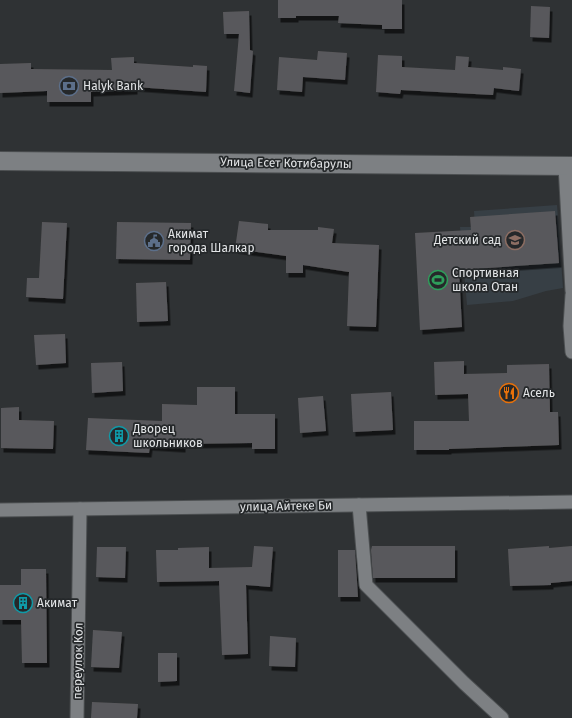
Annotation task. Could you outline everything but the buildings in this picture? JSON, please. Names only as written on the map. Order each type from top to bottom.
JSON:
[{"type":"main road","name":"Улица Есет Котибарулы","points":[[0,161],[569,166]]},
{"type":"street","points":[[569,166],[572,291]]},
{"type":"street","points":[[572,295],[572,352]]},
{"type":"street","name":"улица Айтеке Би","points":[[0,510],[572,502]]},
{"type":"street","points":[[359,504],[366,585],[464,683],[502,718]]},
{"type":"street","name":"переулок Кол","points":[[77,718],[80,509]]},
{"type":"shaded area","points":[[557,205],[563,288],[546,291],[513,301],[467,305],[460,227],[475,227],[474,211]]},
{"type":"place","name":"Halyk Bank","points":[[69,86]]},
{"type":"place","name":"Детский сад","points":[[515,240]]},
{"type":"place","name":"Акимат города Шалкар","points":[[154,241]]},
{"type":"place","name":"Спортивная школа Отан","points":[[438,280]]},
{"type":"place","name":"Асель","points":[[509,393]]},
{"type":"place","name":"Дворец школьников","points":[[119,436]]},
{"type":"place","name":"Акимат","points":[[23,603]]}]
